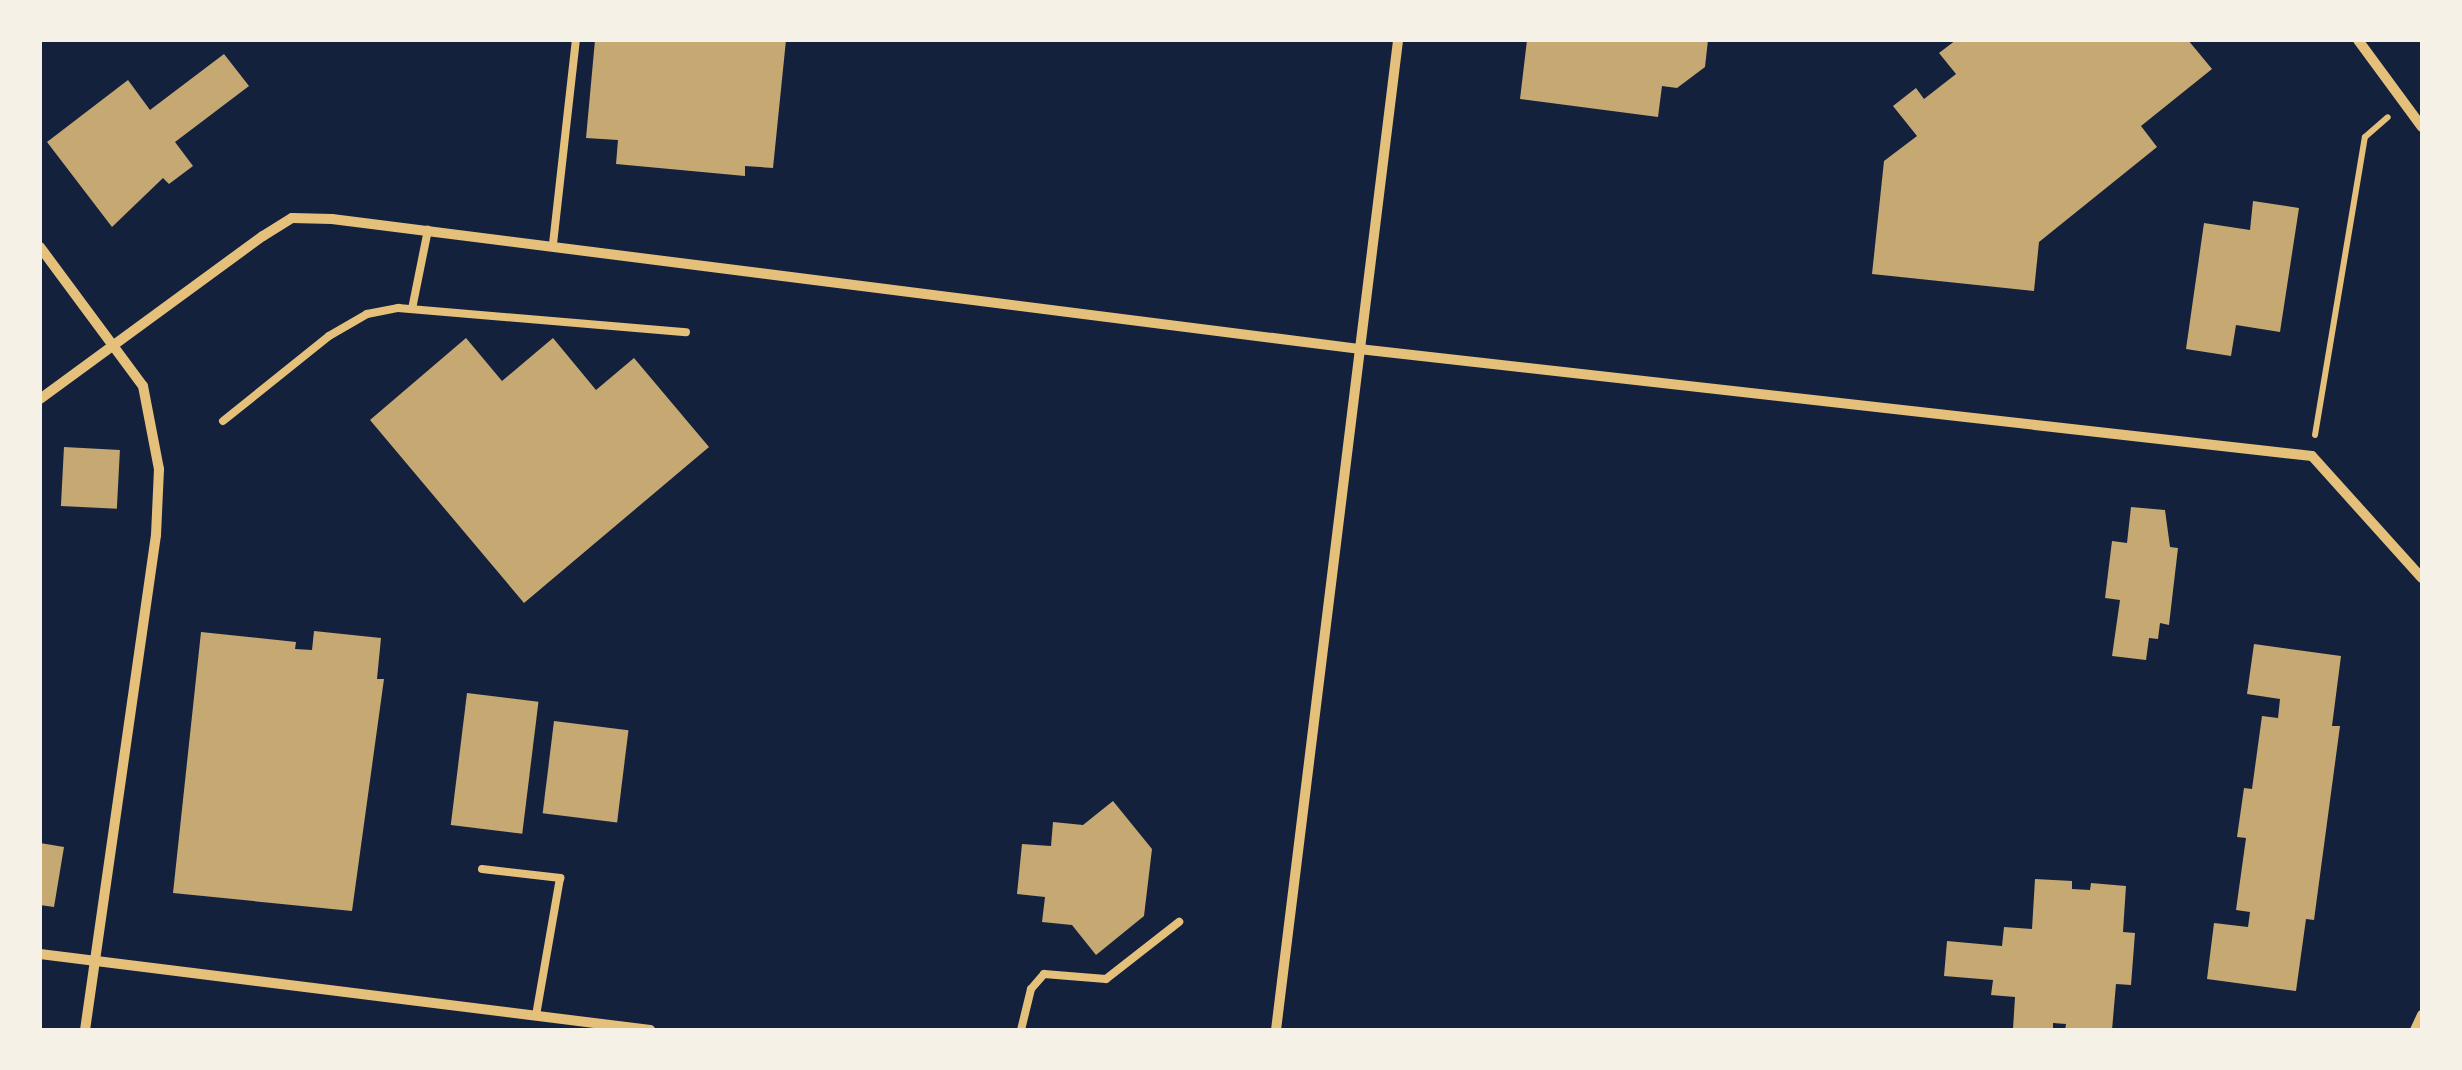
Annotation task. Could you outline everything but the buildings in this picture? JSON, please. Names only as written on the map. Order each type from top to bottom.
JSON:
[{"type":"street","points":[[1276,1030],[1398,40]]},
{"type":"street","points":[[2358,40],[2422,127]]},
{"type":"street","points":[[40,399],[292,218],[428,228],[1359,349],[2312,456],[2422,578]]},
{"type":"street","points":[[40,247],[143,386],[160,469],[156,535],[85,1030]]},
{"type":"street","points":[[40,954],[650,1030]]},
{"type":"street","points":[[2415,1030],[2422,1015]]},
{"type":"lane","points":[[553,244],[576,40]]},
{"type":"lane","points":[[412,310],[428,228]]},
{"type":"lane","points":[[223,420],[329,336],[368,314],[412,310],[686,332]]},
{"type":"lane","points":[[482,869],[560,878],[536,1016]]},
{"type":"lane","points":[[1021,1030],[1038,978],[1050,973],[1106,979],[1178,922]]},
{"type":"path","points":[[2312,456],[2364,138],[2403,103]]}]
